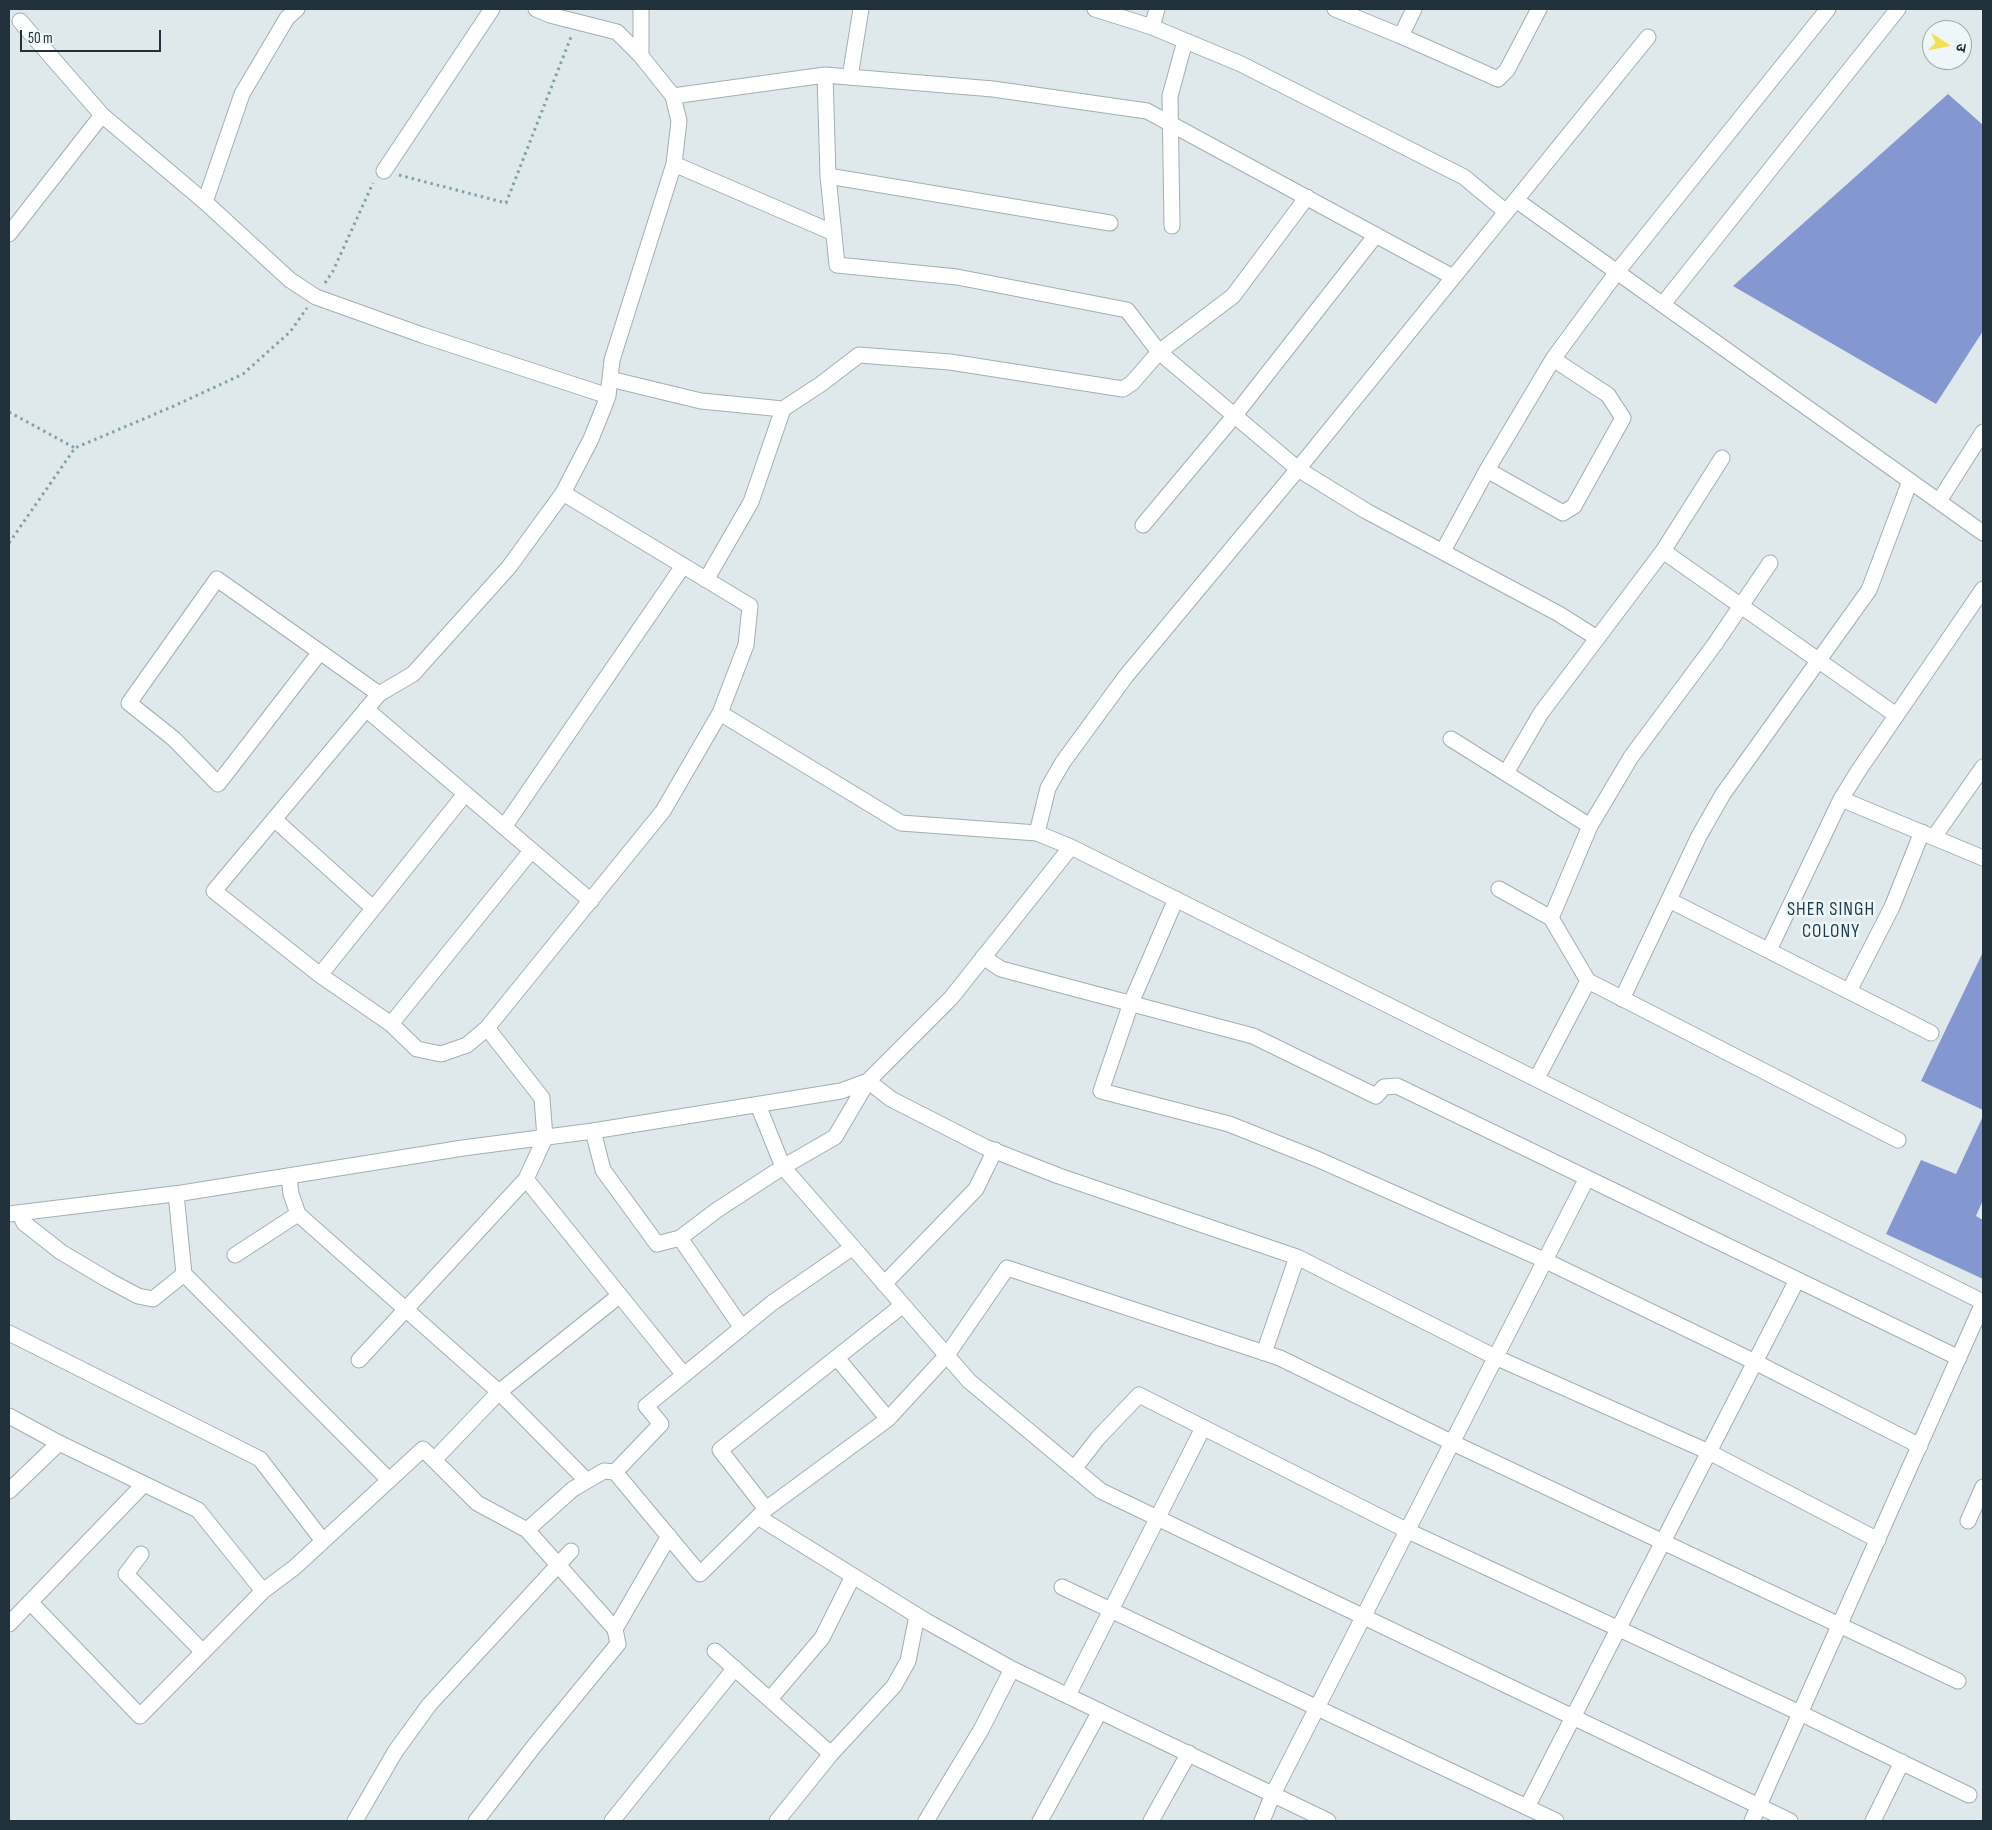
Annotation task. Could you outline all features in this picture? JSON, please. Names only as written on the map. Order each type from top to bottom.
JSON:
[{"type":"street","points":[[205,202],[242,94],[288,18],[297,9]]},
{"type":"street","points":[[384,171],[492,9]]},
{"type":"street","points":[[536,9],[550,15],[617,32],[641,56],[673,96],[679,121],[674,164],[612,360],[608,396],[591,439],[563,493],[509,567],[412,674],[379,694],[214,891],[320,975],[391,1024],[417,1049],[441,1054],[467,1045],[487,1028],[591,901],[663,811],[720,713],[746,645],[750,606],[563,493]]},
{"type":"street","points":[[641,9],[641,56]]},
{"type":"street","points":[[850,77],[861,9]]},
{"type":"street","points":[[1095,9],[1152,27],[1241,64],[1464,177],[1506,212]]},
{"type":"street","points":[[1152,27],[1158,9]]},
{"type":"street","points":[[1335,9],[1498,79],[1507,70],[1539,9]]},
{"type":"street","points":[[1401,36],[1414,9]]},
{"type":"street","points":[[1443,551],[1487,470],[1553,359],[1618,272],[1828,9]]},
{"type":"street","points":[[1663,304],[1898,9]]},
{"type":"street","points":[[20,21],[102,115],[205,202],[290,280],[316,297],[422,335],[608,396]]},
{"type":"street","points":[[1037,833],[1048,788],[1063,762],[1126,676],[1298,468],[1648,37]]},
{"type":"street","points":[[1172,226],[1170,96],[1185,41]]},
{"type":"street","points":[[673,96],[825,75],[993,89],[1147,111],[1453,277]]},
{"type":"street","points":[[825,75],[828,176],[837,265],[957,277],[1127,310],[1159,352],[1298,468],[1366,511],[1559,614],[1597,638]]},
{"type":"street","points":[[9,234],[102,115]]},
{"type":"street","points":[[674,164],[834,234]]},
{"type":"street","points":[[828,176],[1110,223]]},
{"type":"street","points":[[706,580],[751,502],[783,409],[821,384],[859,355],[950,362],[1124,390],[1132,384],[1159,352],[1233,296],[1307,197]]},
{"type":"street","points":[[1516,200],[1983,533]]},
{"type":"street","points":[[1143,525],[1235,415],[1376,235]]},
{"type":"street","points":[[1487,470],[1563,513],[1574,506],[1623,418],[1608,395],[1553,359]]},
{"type":"street","points":[[610,379],[701,401],[783,409]]},
{"type":"street","points":[[1939,502],[1983,432]]},
{"type":"street","points":[[1506,773],[1541,713],[1663,551],[1722,458]]},
{"type":"street","points":[[1622,999],[1699,836],[1723,794],[1869,590],[1910,481]]},
{"type":"street","points":[[1663,551],[1896,715]]},
{"type":"street","points":[[1551,918],[1590,826],[1631,757],[1770,563]]},
{"type":"street","points":[[504,827],[683,566]]},
{"type":"street","points":[[320,652],[218,784],[174,739],[128,703],[217,579],[320,652],[379,694]]},
{"type":"street","points":[[1768,950],[1841,799],[1983,589]]},
{"type":"street","points":[[366,710],[591,901]]},
{"type":"street","points":[[720,713],[900,823],[1037,833],[1071,847],[1537,1078],[1983,1303],[1752,1821]]},
{"type":"street","points":[[1451,739],[1590,826]]},
{"type":"street","points":[[1849,991],[1928,835],[1983,767]]},
{"type":"street","points":[[320,975],[465,794]]},
{"type":"street","points":[[1841,799],[1983,858]]},
{"type":"street","points":[[274,819],[373,908]]},
{"type":"street","points":[[594,1131],[603,1170],[657,1244],[680,1238],[717,1210],[782,1167],[835,1137],[868,1081],[951,998],[1071,847]]},
{"type":"street","points":[[391,1024],[531,851]]},
{"type":"street","points":[[1499,889],[1551,918],[1588,981],[1898,1140]]},
{"type":"street","points":[[1176,899],[1131,1003],[1101,1091],[1238,1127],[1317,1158],[1544,1260],[1754,1362],[1920,1446]]},
{"type":"street","points":[[1669,900],[1931,1033]]},
{"type":"street","points":[[984,957],[1001,969],[1252,1036],[1376,1096],[1384,1087],[1397,1086],[1959,1358]]},
{"type":"street","points":[[1537,1078],[1588,981]]},
{"type":"street","points":[[359,1360],[526,1179],[545,1138],[542,1098],[487,1028]]},
{"type":"street","points":[[14,1213],[176,1194],[463,1148],[594,1131],[841,1091],[868,1081]]},
{"type":"street","points":[[868,1081],[891,1099],[995,1150],[1059,1176],[1297,1256],[1495,1356],[1709,1452],[1878,1540]]},
{"type":"street","points":[[758,1104],[782,1167],[969,1381],[1101,1491],[1790,1821]]},
{"type":"street","points":[[884,1284],[976,1189],[995,1150]]},
{"type":"street","points":[[289,1176],[291,1194],[298,1214],[499,1392],[587,1481]]},
{"type":"street","points":[[1262,1821],[1273,1794],[1362,1617],[1586,1178]]},
{"type":"street","points":[[526,1179],[684,1375]]},
{"type":"street","points":[[176,1194],[184,1274],[389,1480]]},
{"type":"street","points":[[14,1213],[61,1252],[138,1296],[153,1299],[184,1274]]},
{"type":"street","points":[[235,1255],[298,1214]]},
{"type":"street","points":[[680,1238],[742,1328]]},
{"type":"street","points":[[526,1530],[573,1489],[604,1472],[615,1472],[661,1424],[646,1406],[772,1303],[852,1247]]},
{"type":"street","points":[[1264,1354],[1297,1256]]},
{"type":"street","points":[[615,1472],[700,1574],[762,1513],[888,1419],[946,1355],[1007,1268],[1280,1358],[1451,1442],[1958,1681]]},
{"type":"street","points":[[1527,1808],[1797,1280]]},
{"type":"street","points":[[434,1460],[499,1392],[620,1295]]},
{"type":"street","points":[[903,1305],[720,1450],[762,1513],[853,1576],[917,1616],[1012,1668],[1328,1821]]},
{"type":"street","points":[[9,1333],[260,1459],[323,1541]]},
{"type":"street","points":[[837,1358],[888,1419]]},
{"type":"street","points":[[1074,1469],[1098,1438],[1139,1395],[1406,1530],[1800,1713],[1969,1795]]},
{"type":"street","points":[[9,1416],[58,1443],[198,1510],[263,1591]]},
{"type":"street","points":[[1068,1695],[1203,1428]]},
{"type":"street","points":[[9,1491],[58,1443]]},
{"type":"street","points":[[30,1602],[140,1716],[263,1591],[295,1567],[423,1449],[477,1502],[526,1530],[615,1629],[618,1644],[535,1745],[476,1821]]},
{"type":"street","points":[[9,1624],[144,1484]]},
{"type":"street","points":[[1968,1521],[1983,1487]]},
{"type":"street","points":[[615,1629],[669,1536]]},
{"type":"street","points":[[355,1821],[395,1752],[430,1705],[571,1551]]},
{"type":"street","points":[[141,1554],[126,1574],[203,1652]]},
{"type":"street","points":[[770,1700],[822,1638],[853,1576]]},
{"type":"street","points":[[1062,1587],[1556,1821]]},
{"type":"street","points":[[777,1821],[831,1754],[894,1686],[908,1661],[917,1616]]},
{"type":"street","points":[[715,1651],[831,1754]]},
{"type":"street","points":[[612,1821],[734,1668]]},
{"type":"street","points":[[926,1821],[980,1730],[1012,1668]]},
{"type":"street","points":[[1040,1821],[1100,1710]]},
{"type":"street","points":[[1151,1821],[1188,1753]]},
{"type":"street","points":[[1873,1821],[1902,1762]]},
{"type":"path","points":[[9,543],[75,448],[243,374],[290,332],[333,271],[378,172],[384,171],[506,204],[578,21]]},
{"type":"path","points":[[9,412],[75,448]]},
{"type":"water","points":[[1948,94],[1983,125],[1983,331],[1936,404],[1733,286]]},
{"type":"water","points":[[1983,952],[1983,1110],[1921,1081]]},
{"type":"water","points":[[1983,1116],[1983,1200],[1976,1216],[1983,1220],[1983,1279],[1886,1234],[1921,1160],[1956,1174]]},
{"type":"district","name":"SHER SINGH COLONY","points":[[1831,921]]}]
